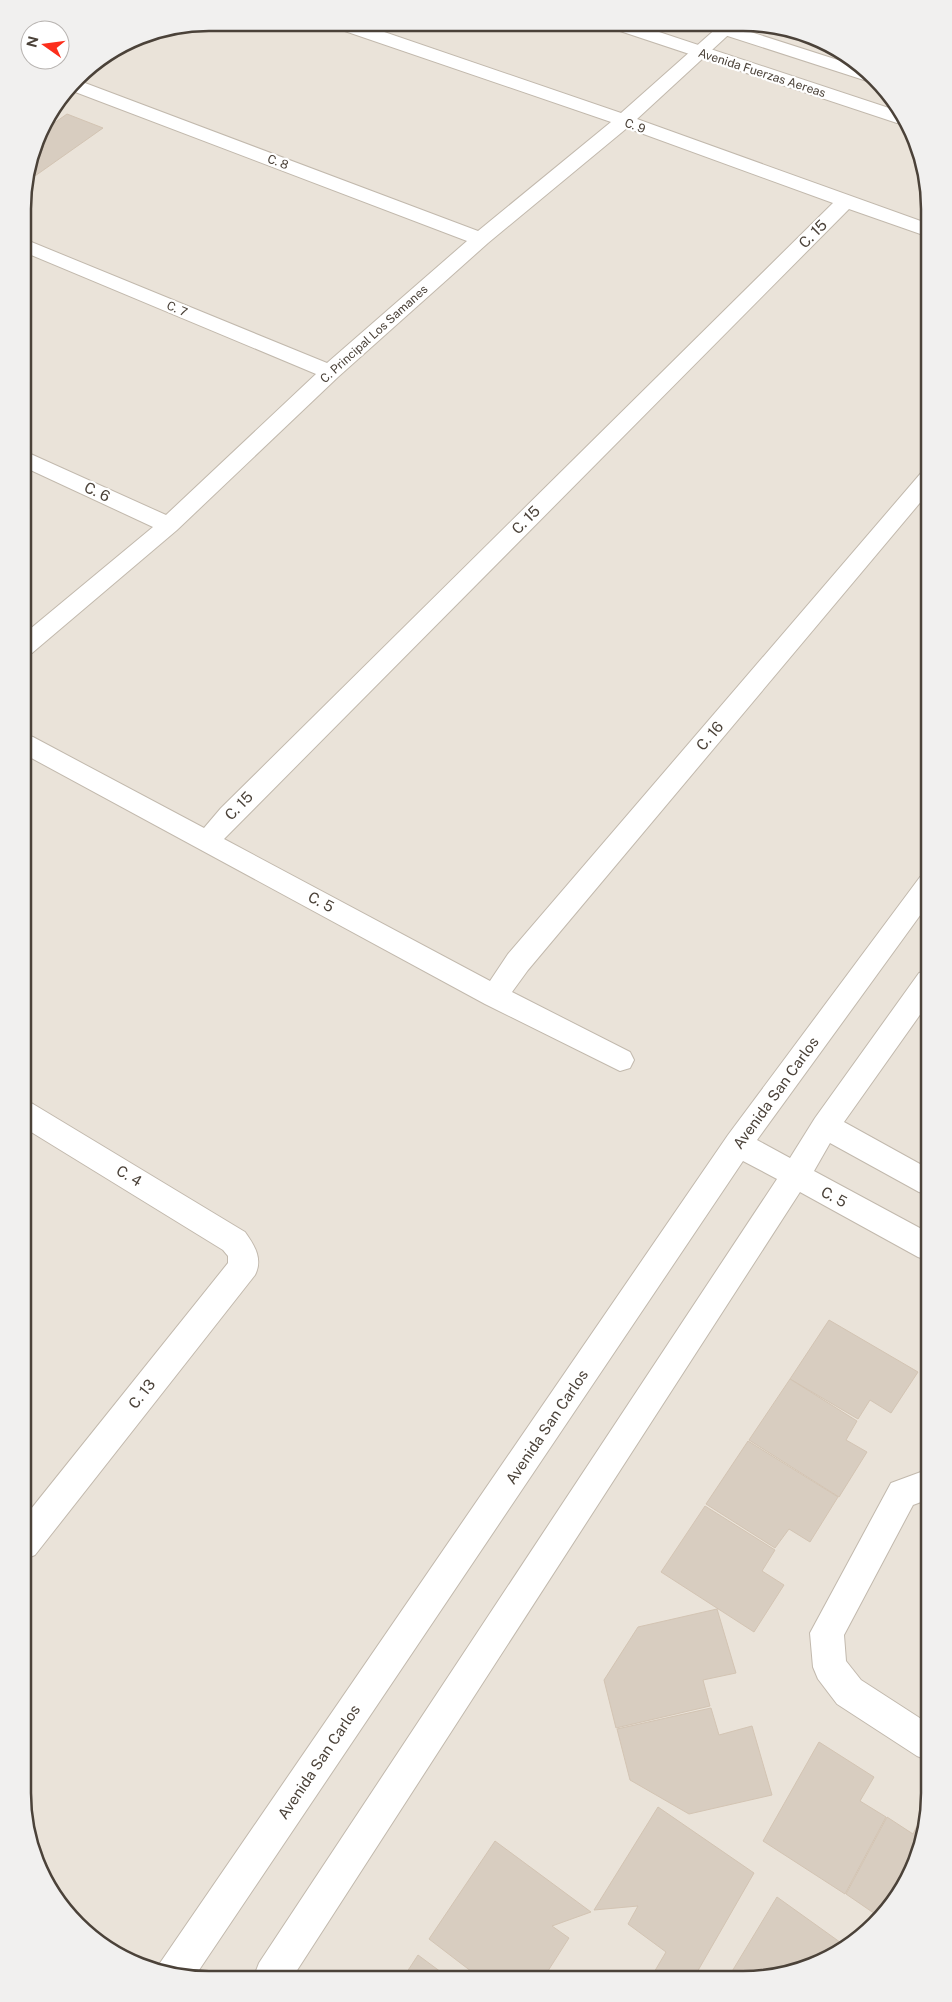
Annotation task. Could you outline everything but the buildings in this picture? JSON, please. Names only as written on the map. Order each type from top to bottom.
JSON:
[{"type":"street","name":"Avenida Fuerzas Aereas","points":[[638,31],[895,116]]},
{"type":"street","name":"C. Principal Los Samanes","points":[[31,641],[169,525],[330,372],[481,239],[624,122],[719,31]]},
{"type":"street","points":[[735,31],[855,71]]},
{"type":"street","name":"C. 9","points":[[364,32],[624,122],[921,229]]},
{"type":"street","name":"C. 8","points":[[79,87],[481,239]]},
{"type":"street","name":"C. 15","points":[[208,841],[230,815],[846,201]]},
{"type":"street","name":"C. 7","points":[[31,248],[330,372]]},
{"type":"street","name":"C. 6","points":[[31,461],[169,525]]},
{"type":"street","name":"C. 16","points":[[495,996],[518,962],[921,487]]},
{"type":"street","name":"C. 5","points":[[31,747],[495,996],[620,1060]]},
{"type":"street","name":"Avenida San Carlos","points":[[179,1968],[738,1144],[921,895]]},
{"type":"street","points":[[275,1971],[795,1176],[825,1126],[921,992]]},
{"type":"street","name":"C. 4","points":[[31,1117],[234,1241]]},
{"type":"street","points":[[825,1126],[921,1179]]},
{"type":"street","name":"C. 5","points":[[738,1144],[921,1241]]},
{"type":"street","name":"C. 13","points":[[31,1534],[244,1266],[242,1252],[234,1241]]},
{"type":"street","points":[[921,1487],[902,1494],[827,1633],[830,1667],[849,1692],[921,1739]]},
{"type":"shaded area","points":[[743,31],[789,37],[832,55],[869,83],[897,120],[915,163],[921,209],[921,1793],[915,1839],[907,1861],[891,1892],[869,1919],[842,1941],[811,1957],[789,1965],[743,1971],[209,1971],[174,1967],[141,1957],[120,1947],[83,1919],[55,1882],[37,1839],[31,1793],[31,209],[33,186],[37,163],[50,130],[61,110],[83,83],[110,61],[141,45],[163,37],[198,32]]}]
